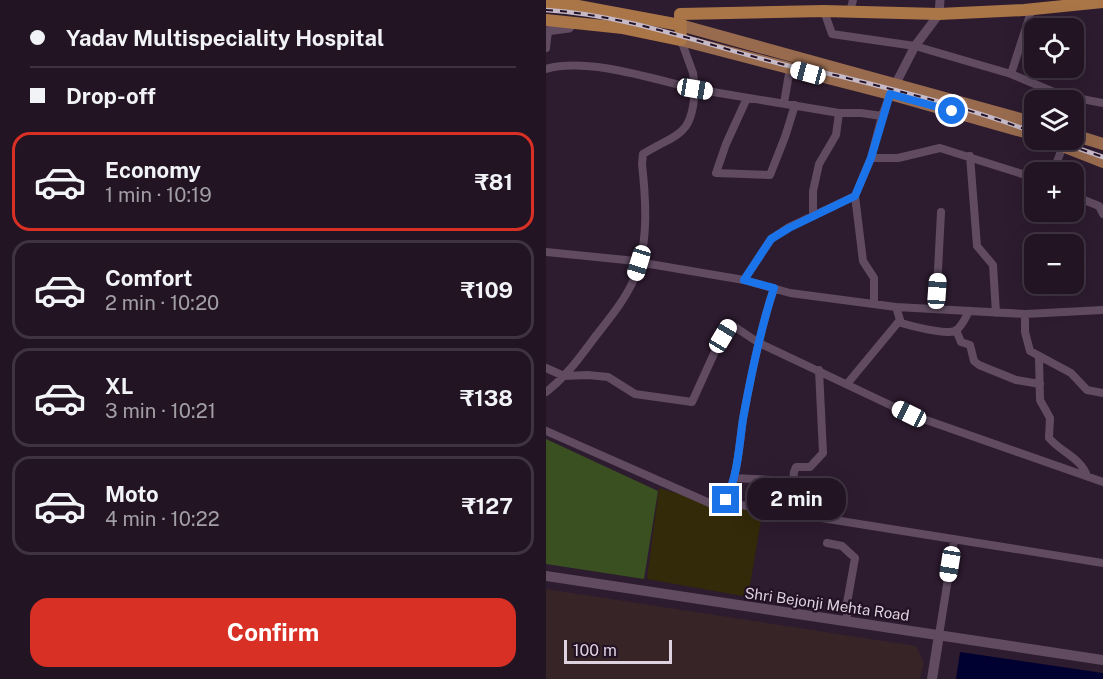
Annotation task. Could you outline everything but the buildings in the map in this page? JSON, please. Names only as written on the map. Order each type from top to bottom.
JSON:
[{"type":"highway","points":[[546,4],[572,4],[680,20],[824,11],[852,6],[939,14],[1032,9],[1079,2],[1103,2]]},
{"type":"highway","points":[[547,27],[568,21],[623,28],[681,40],[680,20]]},
{"type":"main road","points":[[680,20],[1024,131]]},
{"type":"main road","points":[[681,40],[790,68],[893,89],[1024,120]]},
{"type":"main road","points":[[1084,138],[1103,144]]},
{"type":"main road","points":[[1073,150],[1103,162]]},
{"type":"main road","name":"Shri Bejonji Mehta Road","points":[[546,576],[1103,660]]},
{"type":"main road","points":[[933,679],[939,635]]},
{"type":"street","points":[[874,304],[874,278],[863,261],[855,196],[871,158],[882,116],[893,89],[915,46],[939,14],[940,0]]},
{"type":"street","points":[[1011,74],[1032,9]]},
{"type":"street","points":[[824,11],[832,34],[915,46],[1011,74],[1050,90]]},
{"type":"street","points":[[546,48],[547,27]]},
{"type":"street","points":[[546,392],[564,376],[612,315],[634,280],[644,229],[643,154],[683,132],[694,111],[693,73],[681,40]]},
{"type":"street","points":[[546,69],[560,65],[607,68],[695,89],[839,113],[882,116]]},
{"type":"street","points":[[784,103],[790,68]]},
{"type":"street","points":[[747,98],[716,172],[770,176],[795,105]]},
{"type":"street","points":[[1084,98],[1103,103]]},
{"type":"street","points":[[813,216],[813,191],[819,164],[836,135],[839,113]]},
{"type":"street","points":[[871,158],[898,158],[940,148],[1024,174]]},
{"type":"street","points":[[970,156],[977,246],[993,266],[996,313]]},
{"type":"street","points":[[744,280],[771,239],[855,196]]},
{"type":"street","points":[[1084,200],[1099,206],[1103,214]]},
{"type":"street","points":[[936,309],[941,212]]},
{"type":"street","points":[[546,252],[626,260],[744,280],[790,293],[896,307],[1025,314],[1103,310]]},
{"type":"street","points":[[546,430],[714,505],[726,500],[735,478],[747,399],[774,288]]},
{"type":"street","points":[[896,307],[901,323],[926,330],[956,330]]},
{"type":"street","points":[[956,330],[969,311]]},
{"type":"street","points":[[1025,314],[1030,351],[1039,358],[1071,373],[1087,390],[1103,393]]},
{"type":"street","points":[[847,384],[900,320]]},
{"type":"street","points":[[546,368],[564,376],[608,377],[635,394],[692,402],[729,326],[735,327],[759,343],[909,414],[1103,482]]},
{"type":"street","points":[[956,330],[961,342],[970,345],[974,361],[979,365],[1016,380],[1040,384]]},
{"type":"street","points":[[1039,358],[1040,400],[1050,418],[1049,438],[1079,461],[1087,476]]},
{"type":"street","points":[[735,478],[793,481],[796,467],[810,467],[823,453],[819,370]]},
{"type":"street","points":[[720,502],[1103,563]]},
{"type":"street","points":[[939,635],[954,541]]},
{"type":"street","points":[[827,543],[842,546],[855,558],[847,603],[847,622]]},
{"type":"shaded area","points":[[546,589],[916,646],[924,663],[920,679],[546,679]]},
{"type":"shaded area","points":[[960,652],[1103,673],[1103,679],[956,679]]},
{"type":"green space","points":[[546,439],[658,491],[644,579],[546,564]]},
{"type":"sand","points":[[659,488],[721,506],[763,509],[748,597],[647,579]]},
{"type":"railway","points":[[546,10],[636,24],[785,65],[836,75],[940,102],[1024,129]]},
{"type":"railway","points":[[1083,150],[1103,157]]},
{"type":"route","points":[[726,500],[733,485],[747,399],[766,312],[774,288],[744,280],[771,239],[855,196],[871,158],[890,94],[952,111]]}]
